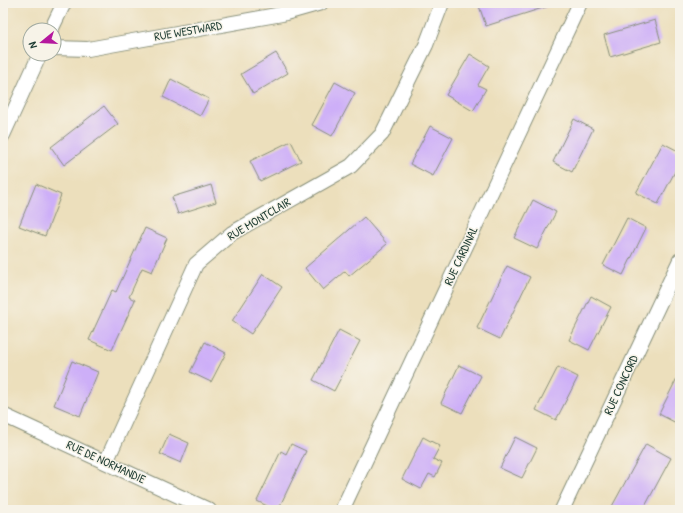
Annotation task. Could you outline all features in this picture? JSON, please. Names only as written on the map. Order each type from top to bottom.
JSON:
[{"type":"street","points":[[56,22],[64,3]]},
{"type":"street","name":"RUE WESTWARD","points":[[62,48],[88,49],[282,14],[321,3]]},
{"type":"street","name":"RUE MONTCLAIR","points":[[106,462],[196,264],[232,233],[351,166],[382,134],[426,45],[442,3]]},
{"type":"street","name":"RUE CARDINAL","points":[[342,510],[580,3]]},
{"type":"street","points":[[3,135],[36,62]]},
{"type":"street","name":"RUE CONCORD","points":[[562,510],[680,260]]},
{"type":"street","name":"RUE DE NORMANDIE","points":[[3,415],[209,510]]},
{"type":"building","points":[[478,3],[548,3],[549,6],[486,26]]},
{"type":"building","points":[[655,20],[661,42],[610,57],[604,35]]},
{"type":"building","points":[[276,53],[288,73],[253,94],[241,74]]},
{"type":"building","points":[[470,54],[489,66],[478,85],[486,89],[473,111],[446,95]]},
{"type":"building","points":[[171,79],[209,99],[200,116],[163,97]]},
{"type":"building","points":[[335,82],[355,93],[332,136],[312,125]]},
{"type":"building","points":[[104,106],[118,124],[64,165],[51,147]]},
{"type":"building","points":[[574,119],[593,129],[572,172],[553,162]]},
{"type":"building","points":[[430,126],[453,138],[433,176],[410,164]]},
{"type":"building","points":[[291,141],[301,161],[260,181],[250,161]]},
{"type":"building","points":[[663,143],[680,152],[680,162],[658,204],[636,193]]},
{"type":"building","points":[[36,184],[61,195],[45,236],[19,226]]},
{"type":"building","points":[[211,185],[216,202],[178,214],[172,197]]},
{"type":"building","points":[[533,200],[556,212],[537,249],[514,238]]},
{"type":"building","points":[[364,217],[387,244],[349,276],[345,271],[323,290],[305,268]]},
{"type":"building","points":[[627,218],[646,228],[623,275],[603,265]]},
{"type":"building","points":[[145,228],[167,238],[152,272],[142,268],[129,297],[135,300],[112,350],[89,340],[112,290],[116,292]]},
{"type":"building","points":[[507,266],[530,277],[500,339],[477,328]]},
{"type":"building","points":[[263,274],[282,287],[251,334],[232,321]]},
{"type":"building","points":[[591,296],[611,307],[589,350],[569,340]]},
{"type":"building","points":[[339,330],[360,341],[334,391],[313,380]]},
{"type":"building","points":[[205,342],[226,353],[211,382],[190,372]]},
{"type":"building","points":[[72,361],[98,372],[80,416],[54,405]]},
{"type":"building","points":[[459,365],[481,376],[462,413],[441,403]]},
{"type":"building","points":[[558,367],[578,377],[556,420],[536,410]]},
{"type":"building","points":[[680,372],[680,425],[659,414]]},
{"type":"building","points":[[169,434],[189,443],[181,463],[160,454]]},
{"type":"building","points":[[423,437],[440,446],[433,459],[442,463],[435,477],[429,474],[421,489],[402,479]]},
{"type":"building","points":[[515,437],[537,448],[522,478],[500,468]]},
{"type":"building","points":[[291,444],[306,451],[278,510],[275,510],[257,501],[281,451],[286,454]]},
{"type":"building","points":[[646,444],[671,458],[643,510],[610,510]]}]
